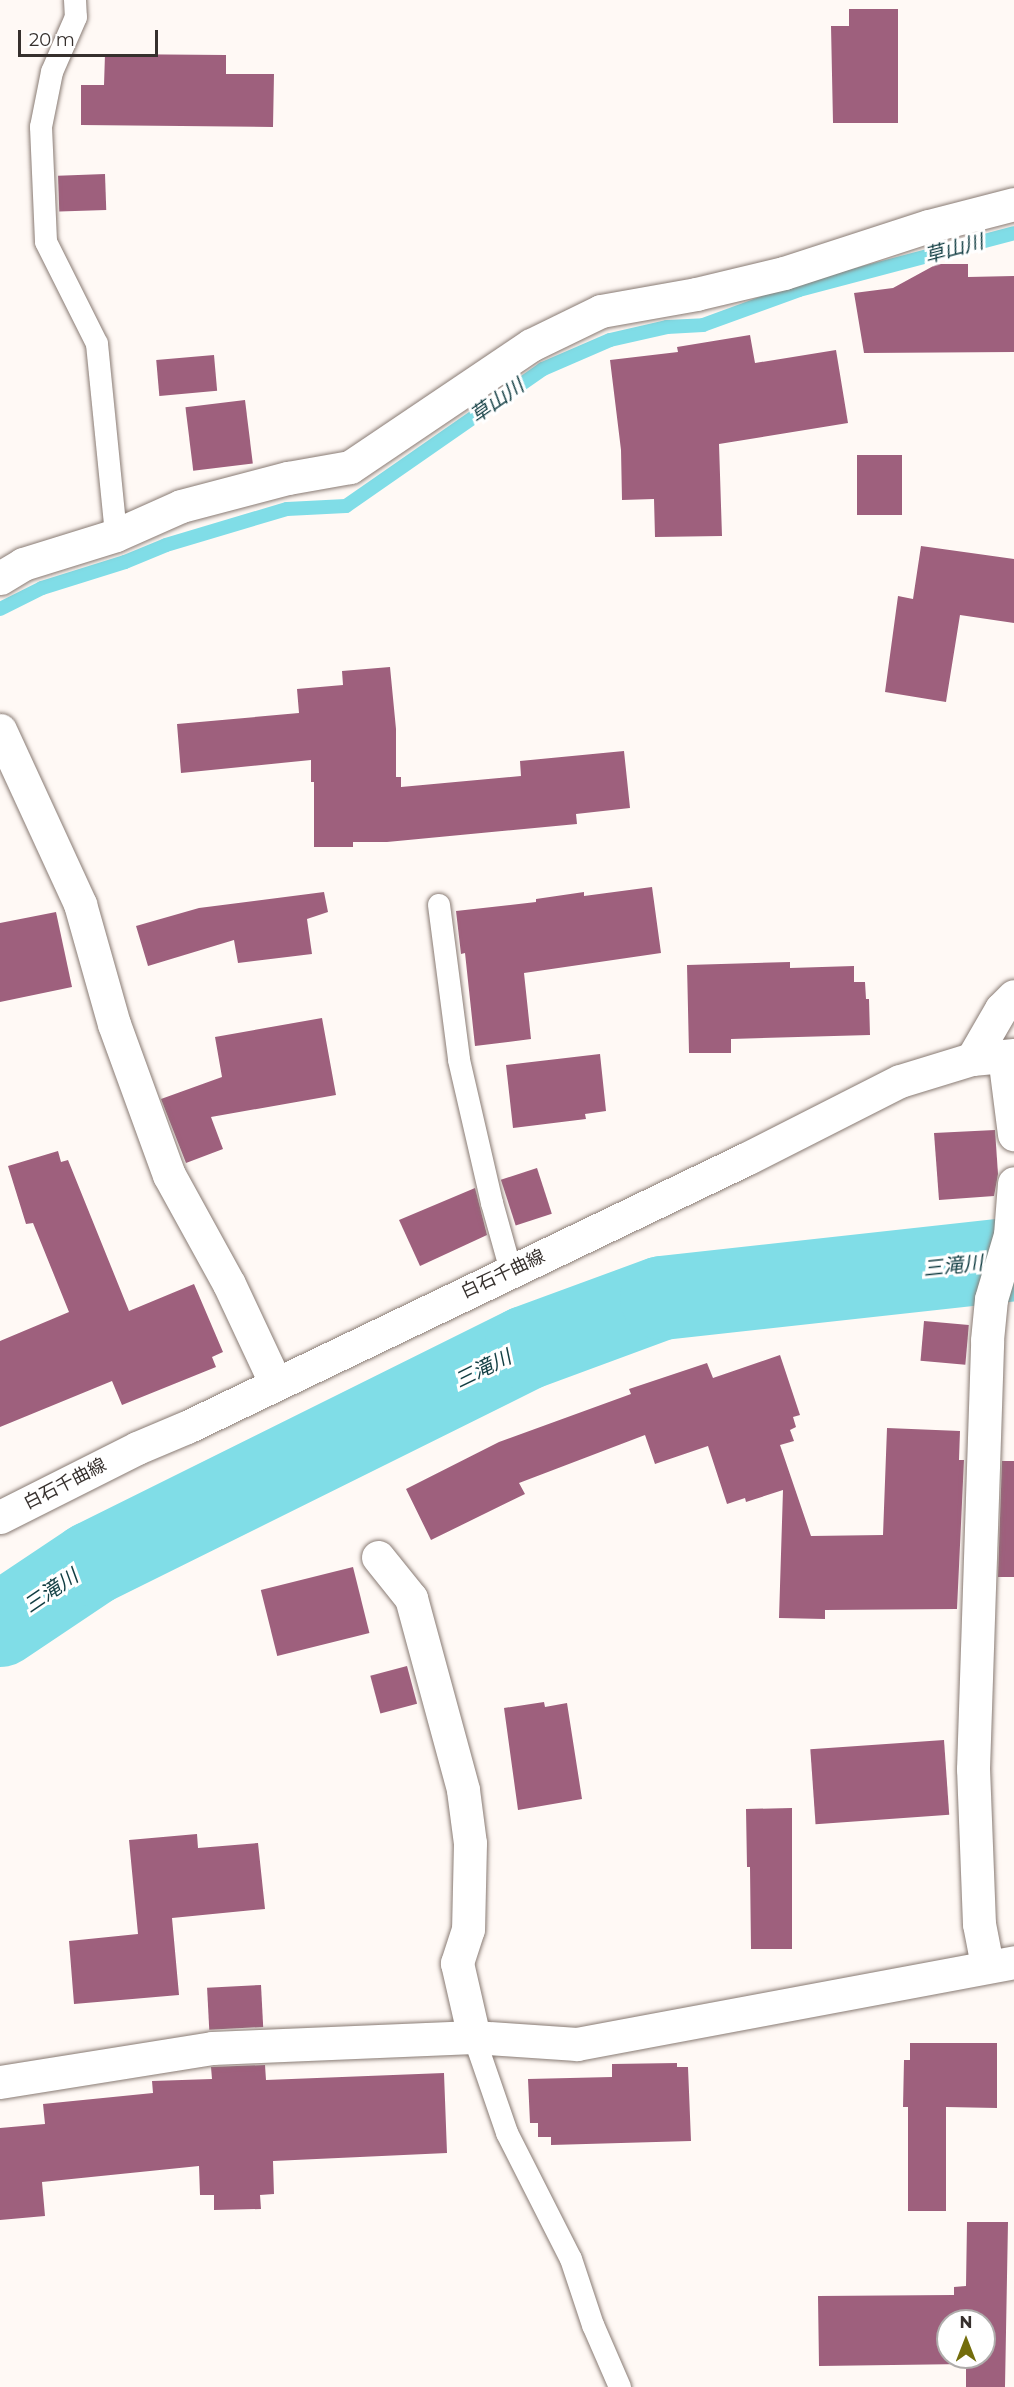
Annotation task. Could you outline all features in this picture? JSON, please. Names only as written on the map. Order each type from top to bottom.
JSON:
[{"type":"street","points":[[0,578],[23,564],[116,535],[181,506],[288,478],[350,467],[531,345],[601,311],[696,294],[783,273],[929,226],[1014,204]]},
{"type":"street","points":[[0,730],[80,904],[114,1024],[169,1175],[230,1284],[275,1382]]},
{"type":"street","points":[[972,1059],[1001,1009],[1014,996]]},
{"type":"street","points":[[1009,1055],[1014,1134]]},
{"type":"street","name":"白石千曲線","points":[[0,1516],[275,1382],[748,1158],[900,1081],[972,1059],[1009,1055]]},
{"type":"street","points":[[0,2082],[212,2048],[474,2037],[577,2044],[1000,1964],[979,1924],[973,1769],[991,1299],[1010,1235],[1014,1183]]},
{"type":"street","points":[[378,1557],[411,1598],[463,1790],[470,1843],[468,1929],[457,1963],[474,2037]]},
{"type":"lane","points":[[75,0],[76,17],[52,72],[40,127],[46,242],[97,344],[116,535]]},
{"type":"lane","points":[[439,905],[459,1060],[492,1203],[511,1271]]},
{"type":"lane","points":[[474,2037],[507,2133],[571,2259],[593,2325],[620,2387]]},
{"type":"building","points":[[849,9],[898,9],[898,123],[833,123],[831,26],[849,26]]},
{"type":"building","points":[[105,54],[226,55],[226,74],[274,74],[273,127],[81,125],[81,85],[104,85]]},
{"type":"building","points":[[105,174],[106,210],[59,212],[58,176]]},
{"type":"building","points":[[937,264],[968,264],[968,277],[1014,276],[1014,352],[864,353],[854,293],[893,288]]},
{"type":"building","points":[[750,335],[755,363],[836,350],[848,423],[719,444],[722,536],[655,537],[654,499],[622,500],[621,450],[610,360],[678,352],[677,347]]},
{"type":"building","points":[[214,355],[217,391],[159,396],[156,360]]},
{"type":"building","points":[[245,400],[253,464],[193,471],[185,407]]},
{"type":"building","points":[[857,455],[902,455],[902,515],[857,515]]},
{"type":"building","points":[[921,546],[1014,559],[1014,623],[960,615],[946,702],[885,692],[898,596],[913,599]]},
{"type":"building","points":[[390,667],[396,729],[396,777],[401,777],[401,787],[521,776],[520,761],[624,751],[630,808],[576,814],[577,824],[387,842],[353,842],[353,847],[314,847],[314,782],[311,782],[311,760],[181,773],[177,724],[299,713],[297,689],[343,685],[342,671]]},
{"type":"building","points":[[652,887],[661,953],[524,973],[531,1039],[475,1046],[465,953],[461,954],[456,911],[536,902],[536,899],[584,892],[584,896]]},
{"type":"building","points":[[324,892],[328,912],[307,919],[312,954],[238,963],[234,940],[148,966],[136,926],[199,908]]},
{"type":"building","points":[[56,912],[72,987],[0,1002],[0,923]]},
{"type":"building","points":[[790,962],[790,968],[854,966],[854,982],[865,982],[866,999],[869,999],[870,1035],[731,1039],[731,1053],[689,1053],[687,965]]},
{"type":"building","points":[[322,1018],[336,1095],[211,1117],[223,1149],[186,1163],[161,1099],[222,1077],[215,1037]]},
{"type":"building","points":[[600,1054],[606,1111],[585,1114],[586,1119],[513,1128],[506,1065]]},
{"type":"building","points":[[995,1130],[998,1174],[994,1196],[939,1200],[934,1133]]},
{"type":"building","points":[[58,1151],[61,1162],[68,1160],[129,1311],[194,1284],[223,1352],[212,1357],[216,1367],[122,1405],[112,1381],[0,1427],[0,1341],[69,1312],[33,1223],[26,1224],[8,1166]]},
{"type":"building","points":[[537,1168],[552,1214],[516,1225],[501,1180]]},
{"type":"building","points":[[475,1188],[487,1235],[420,1266],[399,1220]]},
{"type":"building","points":[[924,1321],[969,1325],[965,1365],[921,1361]]},
{"type":"building","points":[[780,1355],[800,1415],[793,1417],[796,1427],[790,1430],[794,1441],[780,1445],[811,1536],[883,1535],[887,1428],[960,1431],[959,1460],[964,1460],[957,1609],[825,1610],[825,1619],[779,1618],[783,1490],[746,1502],[745,1498],[727,1504],[708,1446],[655,1464],[645,1435],[519,1483],[525,1494],[431,1540],[406,1489],[499,1442],[631,1394],[629,1389],[707,1363],[713,1378]]},
{"type":"building","points":[[1002,1461],[1014,1461],[1014,1577],[998,1577]]},
{"type":"building","points":[[353,1567],[369,1633],[277,1656],[261,1590]]},
{"type":"building","points":[[407,1666],[417,1704],[380,1714],[370,1676]]},
{"type":"building","points":[[544,1702],[545,1707],[567,1703],[582,1799],[518,1810],[504,1708]]},
{"type":"building","points":[[944,1740],[949,1815],[816,1824],[810,1749]]},
{"type":"building","points":[[792,1808],[792,1949],[751,1949],[750,1867],[747,1867],[746,1809]]},
{"type":"building","points":[[197,1834],[198,1848],[258,1843],[265,1909],[172,1918],[179,1995],[74,2004],[69,1941],[138,1934],[129,1840]]},
{"type":"building","points":[[261,1985],[263,2027],[209,2030],[207,1988]]},
{"type":"building","points":[[910,2043],[997,2043],[997,2108],[946,2107],[946,2211],[908,2211],[908,2107],[903,2107],[904,2060],[910,2060]]},
{"type":"building","points":[[677,2063],[677,2067],[688,2067],[691,2141],[551,2145],[551,2137],[538,2137],[538,2123],[530,2123],[528,2079],[612,2077],[612,2064]]},
{"type":"building","points":[[265,2065],[266,2080],[444,2073],[447,2153],[273,2161],[274,2194],[260,2195],[261,2209],[214,2210],[214,2195],[200,2195],[199,2166],[42,2182],[45,2216],[0,2220],[0,2128],[45,2124],[43,2104],[153,2093],[152,2081],[212,2079],[211,2067]]},
{"type":"building","points":[[967,2222],[1008,2222],[1005,2387],[966,2387],[966,2369],[996,2369],[996,2309],[936,2309],[936,2364],[819,2366],[818,2296],[954,2295],[954,2287],[966,2286]]},
{"type":"waterway","name":"草山川","points":[[0,609],[42,588],[125,562],[166,545],[287,509],[346,506],[543,369],[610,340],[667,327],[703,325],[799,290],[1014,233]]},
{"type":"waterway","name":"三滝川","points":[[0,1625],[91,1564],[526,1348],[662,1298],[1014,1259]]}]
